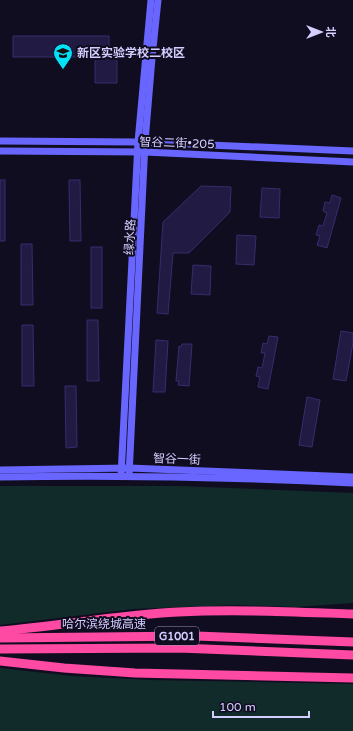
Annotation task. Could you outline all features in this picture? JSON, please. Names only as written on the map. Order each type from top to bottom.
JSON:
[{"type":"highway","points":[[0,631],[178,612],[236,611],[353,614]]},
{"type":"highway","name":"哈尔滨绕城高速","points":[[0,638],[196,636],[353,642]]},
{"type":"highway","name":"哈尔滨绕城高速","points":[[0,649],[179,648],[353,654]]},
{"type":"highway","points":[[0,661],[64,668],[135,673],[353,678]]},
{"type":"main road","name":"绿水路","points":[[125,472],[145,152],[142,142],[151,0]]},
{"type":"main road","name":"绿水路","points":[[125,472],[137,152],[142,142],[158,0]]},
{"type":"main road","name":"智谷二街•205","points":[[0,141],[142,142],[353,151]]},
{"type":"main road","name":"智谷二街•205","points":[[0,151],[145,152],[353,162]]},
{"type":"main road","name":"智谷一街","points":[[0,470],[353,477]]},
{"type":"main road","name":"智谷一街","points":[[0,477],[125,472],[353,483]]},
{"type":"green space","points":[[0,486],[179,486],[353,493],[353,603],[296,607],[235,605],[133,609],[0,625]]},
{"type":"green space","points":[[0,668],[72,676],[150,680],[353,684],[353,731],[0,731]]},
{"type":"building","points":[[13,36],[109,36],[109,47],[117,47],[117,83],[95,83],[95,57],[13,57]]},
{"type":"building","points":[[0,180],[5,180],[5,241],[0,241]]},
{"type":"building","points":[[69,180],[80,180],[81,241],[70,241]]},
{"type":"building","points":[[201,186],[231,187],[230,212],[189,253],[173,253],[168,314],[157,313],[163,222]]},
{"type":"building","points":[[262,188],[280,189],[279,218],[260,217]]},
{"type":"building","points":[[332,195],[341,198],[327,248],[317,245],[320,236],[316,235],[319,225],[323,226],[327,213],[323,211],[325,202],[330,203]]},
{"type":"building","points":[[237,235],[256,236],[254,265],[236,264]]},
{"type":"building","points":[[21,244],[32,244],[33,305],[21,305]]},
{"type":"building","points":[[91,247],[102,247],[102,308],[91,308]]},
{"type":"building","points":[[193,265],[211,266],[210,295],[191,294]]},
{"type":"building","points":[[87,320],[98,320],[99,381],[87,381]]},
{"type":"building","points":[[22,325],[33,325],[34,386],[22,386]]},
{"type":"building","points":[[341,331],[353,333],[353,343],[346,381],[333,379]]},
{"type":"building","points":[[269,336],[278,337],[268,389],[258,387],[260,377],[256,376],[258,367],[262,368],[265,353],[261,353],[263,343],[267,344]]},
{"type":"building","points":[[156,340],[168,341],[165,392],[153,392]]},
{"type":"building","points":[[182,344],[192,344],[189,386],[178,385],[179,381],[176,381],[179,346],[181,347]]},
{"type":"building","points":[[65,386],[76,386],[77,447],[66,448]]},
{"type":"building","points":[[307,397],[320,400],[312,447],[299,445]]},
{"type":"place","name":"新区实验学校二校区","points":[[63,70]]}]
